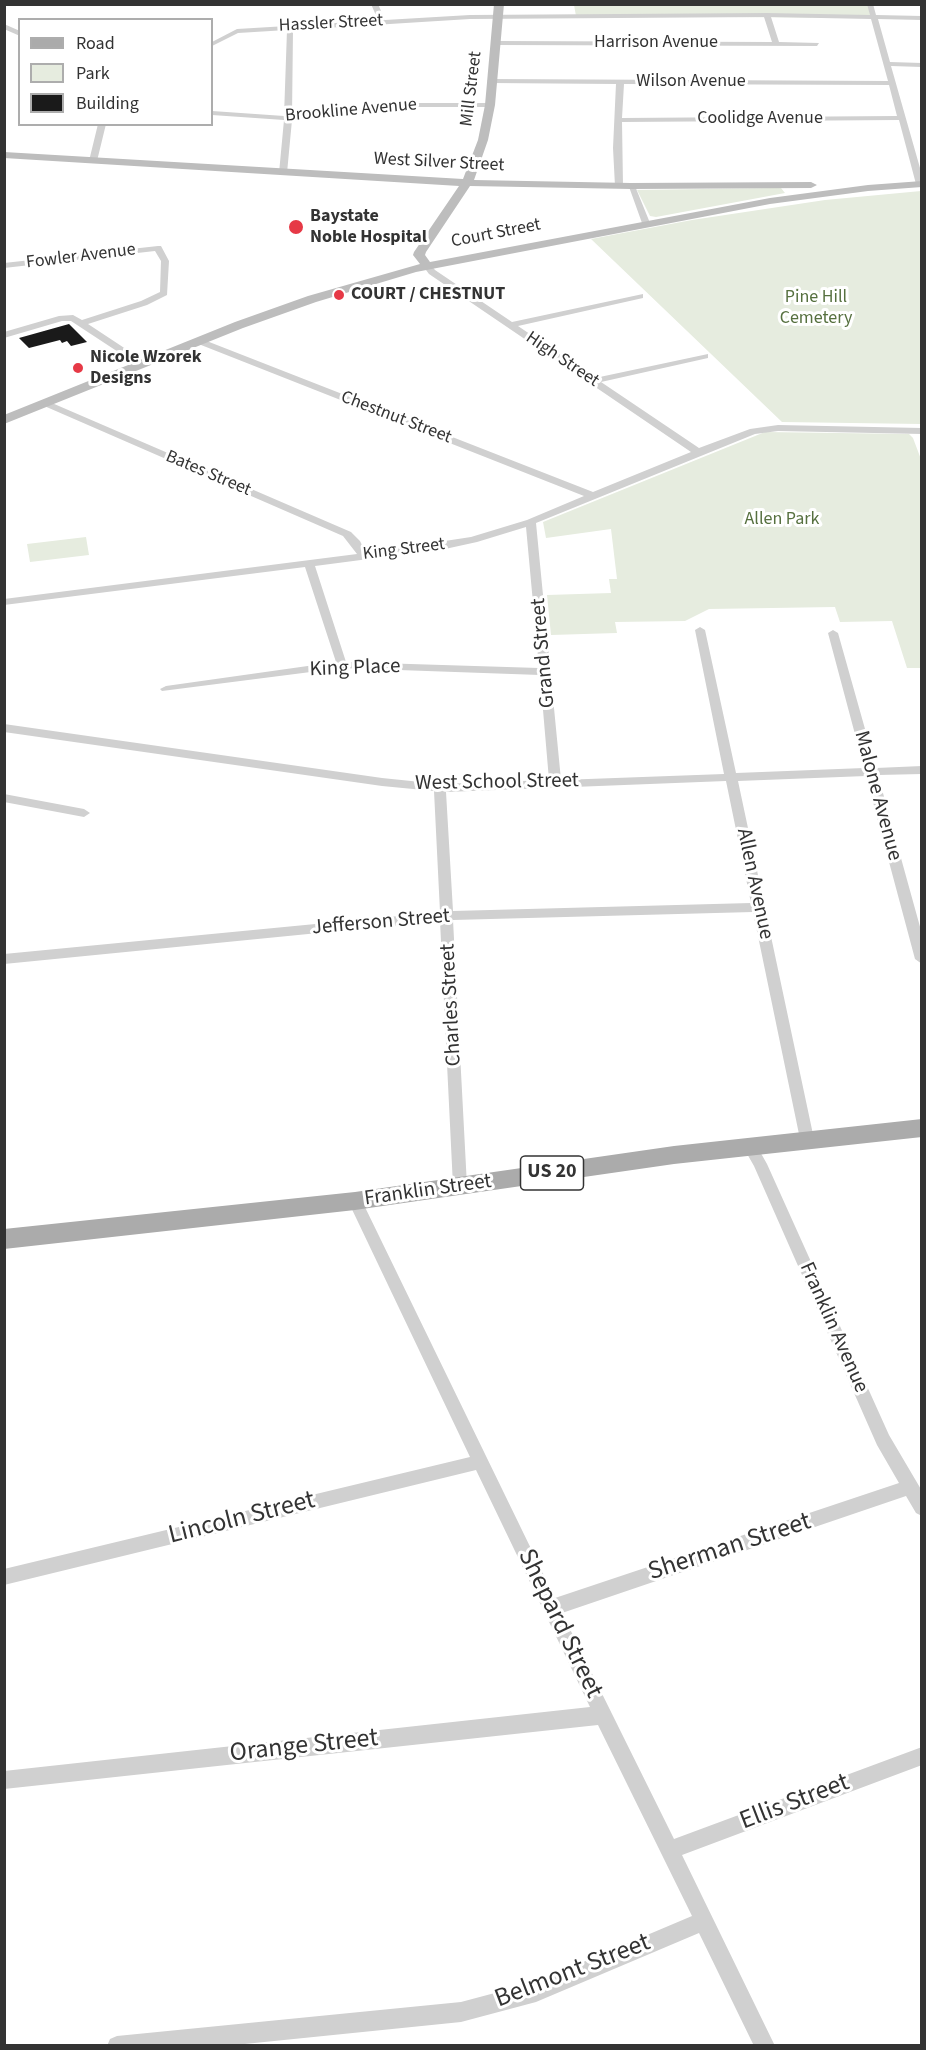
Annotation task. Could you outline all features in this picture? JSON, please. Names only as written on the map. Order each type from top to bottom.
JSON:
[{"type":"main road","name":"Mill Street","points":[[427,266],[419,255],[420,252],[467,183],[483,140],[490,105],[499,4]]},
{"type":"main road","name":"West Silver Street","points":[[4,155],[467,183],[873,187]]},
{"type":"main road","points":[[873,187],[921,184]]},
{"type":"main road","points":[[776,185],[790,189],[798,197]]},
{"type":"main road","name":"Court Street","points":[[4,420],[141,363],[318,297],[427,266],[646,223],[798,197],[873,187]]},
{"type":"main road","name":"Franklin Street","points":[[4,1239],[355,1201],[749,1145],[921,1128]]},
{"type":"street","points":[[374,4],[382,21]]},
{"type":"street","points":[[870,4],[921,184]]},
{"type":"street","points":[[767,15],[776,44]]},
{"type":"street","name":"Hassler Street","points":[[213,43],[237,30],[498,16],[767,15],[921,18]]},
{"type":"street","points":[[283,173],[288,118],[290,26]]},
{"type":"street","points":[[4,27],[18,33]]},
{"type":"street","name":"Harrison Avenue","points":[[496,43],[817,44]]},
{"type":"street","points":[[886,64],[921,65]]},
{"type":"street","name":"Wilson Avenue","points":[[491,81],[892,83]]},
{"type":"street","points":[[620,82],[618,120],[625,186],[646,223]]},
{"type":"street","name":"Brookline Avenue","points":[[213,113],[288,118],[414,105],[490,105]]},
{"type":"street","name":"Coolidge Avenue","points":[[618,120],[902,118]]},
{"type":"street","points":[[93,161],[102,126]]},
{"type":"street","name":"Fowler Avenue","points":[[4,266],[158,248],[165,261],[166,289],[160,296],[81,323]]},
{"type":"street","name":"High Street","points":[[427,266],[432,272],[698,452]]},
{"type":"street","points":[[510,325],[640,297]]},
{"type":"street","points":[[4,335],[62,318],[73,318],[141,363]]},
{"type":"street","name":"Chestnut Street","points":[[199,341],[593,496]]},
{"type":"street","points":[[593,381],[705,356]]},
{"type":"street","name":"Bates Street","points":[[45,403],[347,534],[356,543],[363,556]]},
{"type":"street","name":"King Street","points":[[4,602],[445,546],[488,536],[531,522],[753,431],[785,428],[921,431]]},
{"type":"street","name":"Grand Street","points":[[531,522],[555,783]]},
{"type":"street","points":[[309,562],[342,665]]},
{"type":"street","name":"Allen Avenue","points":[[700,630],[807,1139]]},
{"type":"street","name":"Malone Avenue","points":[[833,633],[921,959]]},
{"type":"street","name":"King Place","points":[[166,689],[342,665],[546,672]]},
{"type":"street","name":"West School Street","points":[[4,729],[382,782],[440,788],[921,770]]},
{"type":"street","name":"Charles Street","points":[[440,788],[460,1186]]},
{"type":"street","points":[[4,798],[84,813]]},
{"type":"street","name":"Jefferson Street","points":[[4,959],[447,916],[758,907]]},
{"type":"street","name":"Franklin Avenue","points":[[749,1145],[879,1430],[921,1508]]},
{"type":"street","name":"Shepard Street","points":[[355,1201],[550,1608],[765,2046]]},
{"type":"street","name":"Lincoln Street","points":[[4,1577],[480,1462]]},
{"type":"street","name":"Sherman Street","points":[[550,1608],[890,1495],[908,1487]]},
{"type":"street","name":"Orange Street","points":[[4,1780],[603,1715]]},
{"type":"street","name":"Ellis Street","points":[[669,1850],[921,1756]]},
{"type":"street","name":"Belmont Street","points":[[117,2046],[461,2012],[536,1992],[704,1921]]},
{"type":"green space","points":[[870,4],[874,18],[576,16],[574,5]]},
{"type":"green space","points":[[781,188],[785,193],[656,217],[650,216],[637,190]]},
{"type":"green space","name":"Pine Hill Cemetery","points":[[921,191],[921,424],[782,422],[591,239],[692,220],[825,200]]},
{"type":"green space","name":"Allen Park","points":[[765,432],[909,434],[913,438],[922,462],[921,668],[907,668],[892,621],[840,622],[835,607],[709,609],[685,621],[615,622],[617,633],[551,635],[547,595],[611,593],[609,579],[617,579],[611,529],[546,538],[543,522]]},
{"type":"green space","points":[[86,537],[89,555],[30,562],[27,544]]},
{"type":"building","points":[[69,324],[87,342],[71,346],[67,341],[62,343],[60,340],[29,348],[19,338]]},
{"type":"place","name":"Baystate Noble Hospital","points":[[296,227]]},
{"type":"place","name":"COURT / CHESTNUT","points":[[339,295]]},
{"type":"place","name":"Nicole Wzorek Designs","points":[[78,368]]}]
